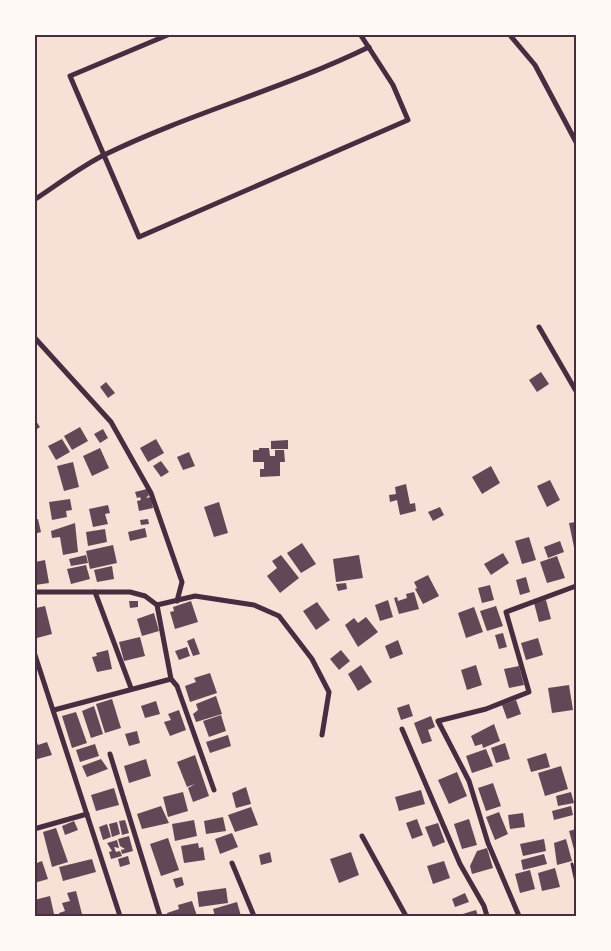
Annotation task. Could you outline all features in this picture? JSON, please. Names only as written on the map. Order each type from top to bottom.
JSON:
[{"type":"street","points":[[170,34],[70,76],[139,237],[408,120],[393,85],[360,34]]},
{"type":"street","points":[[509,34],[535,65],[576,142]]},
{"type":"street","points":[[34,200],[104,155],[323,70],[369,47]]},
{"type":"street","points":[[539,327],[576,391]]},
{"type":"street","points":[[34,337],[111,422],[151,493],[182,582],[177,601]]},
{"type":"street","points":[[519,916],[488,843],[469,781],[438,721],[486,709],[529,692],[506,612],[576,586]]},
{"type":"street","points":[[34,592],[130,592],[145,596],[157,604],[195,596],[254,604],[279,616],[312,659],[329,692],[322,735]]},
{"type":"street","points":[[95,592],[131,688]]},
{"type":"street","points":[[157,604],[171,679],[177,686],[213,790]]},
{"type":"street","points":[[34,652],[120,916]]},
{"type":"street","points":[[54,710],[171,679]]},
{"type":"street","points":[[402,729],[460,864],[484,906],[487,916]]},
{"type":"street","points":[[110,754],[160,916]]},
{"type":"street","points":[[34,829],[87,814]]},
{"type":"street","points":[[362,836],[406,916]]},
{"type":"street","points":[[232,863],[254,916]]},
{"type":"lane","points":[[572,864],[576,882]]},
{"type":"building","points":[[541,372],[549,384],[537,392],[529,380]]},
{"type":"building","points":[[106,382],[115,393],[108,398],[100,387]]},
{"type":"building","points":[[34,418],[40,427],[34,431]]},
{"type":"building","points":[[80,427],[88,441],[72,450],[64,436]]},
{"type":"building","points":[[103,429],[108,438],[100,443],[94,434]]},
{"type":"building","points":[[62,439],[70,452],[56,460],[48,446]]},
{"type":"building","points":[[156,439],[164,453],[148,462],[140,448]]},
{"type":"building","points":[[288,440],[288,449],[271,449],[271,441]]},
{"type":"building","points":[[100,448],[109,468],[92,476],[83,456]]},
{"type":"building","points":[[259,448],[269,448],[270,456],[275,456],[275,450],[284,450],[285,462],[280,462],[280,476],[260,477],[260,469],[264,469],[264,462],[253,462],[253,450],[259,450]]},
{"type":"building","points":[[189,452],[195,466],[183,470],[177,457]]},
{"type":"building","points":[[161,461],[169,472],[161,477],[153,466]]},
{"type":"building","points":[[73,462],[79,487],[64,491],[57,466]]},
{"type":"building","points":[[491,466],[500,483],[482,494],[472,477]]},
{"type":"building","points":[[550,480],[560,500],[547,507],[537,486]]},
{"type":"building","points":[[406,484],[410,504],[415,503],[416,511],[400,515],[397,500],[390,502],[389,495],[396,494],[395,487]]},
{"type":"building","points":[[147,489],[149,495],[146,498],[151,497],[153,508],[139,511],[137,501],[141,500],[140,497],[137,498],[135,492]]},
{"type":"building","points":[[70,499],[72,510],[66,511],[67,517],[52,520],[49,502]]},
{"type":"building","points":[[219,502],[228,533],[214,537],[204,507]]},
{"type":"building","points":[[108,505],[110,513],[105,514],[108,524],[93,527],[89,509]]},
{"type":"building","points":[[440,507],[444,515],[433,521],[428,512]]},
{"type":"building","points":[[38,519],[41,532],[34,534],[34,520]]},
{"type":"building","points":[[148,519],[149,524],[141,525],[140,520]]},
{"type":"building","points":[[576,522],[576,552],[575,552],[569,523]]},
{"type":"building","points":[[75,523],[78,552],[63,555],[60,537],[52,538],[51,531]]},
{"type":"building","points":[[145,528],[147,537],[130,541],[128,532]]},
{"type":"building","points":[[105,529],[107,542],[88,546],[86,532]]},
{"type":"building","points":[[529,537],[536,560],[522,564],[515,541]]},
{"type":"building","points":[[560,541],[564,552],[548,558],[544,547]]},
{"type":"building","points":[[302,543],[316,564],[301,573],[287,553]]},
{"type":"building","points":[[113,545],[117,563],[90,569],[86,551]]},
{"type":"building","points":[[503,553],[509,563],[491,575],[484,564]]},
{"type":"building","points":[[86,555],[88,563],[71,566],[69,559]]},
{"type":"building","points":[[281,555],[299,578],[280,593],[267,576],[277,568],[272,561]]},
{"type":"building","points":[[359,555],[363,578],[336,582],[333,559]]},
{"type":"building","points":[[557,556],[565,578],[547,583],[540,562]]},
{"type":"building","points":[[45,560],[49,583],[35,585],[35,562]]},
{"type":"building","points":[[86,565],[90,579],[71,584],[67,569]]},
{"type":"building","points":[[112,566],[114,579],[97,582],[94,570]]},
{"type":"building","points":[[428,575],[439,596],[423,604],[414,582]]},
{"type":"building","points":[[526,577],[530,592],[520,595],[516,580]]},
{"type":"building","points":[[346,583],[347,589],[338,591],[336,584]]},
{"type":"building","points":[[490,585],[494,600],[482,603],[478,588]]},
{"type":"building","points":[[414,592],[419,609],[399,614],[394,598],[397,597],[398,601],[407,598],[406,594]]},
{"type":"building","points":[[388,600],[393,617],[380,621],[375,605]]},
{"type":"building","points":[[546,600],[551,619],[539,622],[534,603]]},
{"type":"building","points":[[129,601],[138,601],[138,607],[130,608]]},
{"type":"building","points":[[191,601],[198,622],[175,629],[170,612],[174,611],[173,607]]},
{"type":"building","points":[[317,602],[330,620],[316,630],[303,611]]},
{"type":"building","points":[[45,606],[52,634],[37,638],[34,628],[36,608]]},
{"type":"building","points":[[496,606],[503,626],[487,631],[480,611]]},
{"type":"building","points":[[474,607],[483,632],[466,638],[458,613]]},
{"type":"building","points":[[154,613],[159,631],[142,636],[137,619]]},
{"type":"building","points":[[366,617],[378,632],[358,647],[345,625],[354,618],[358,623]]},
{"type":"building","points":[[503,633],[507,647],[499,649],[495,635]]},
{"type":"building","points":[[140,637],[145,656],[124,661],[119,642]]},
{"type":"building","points":[[194,638],[200,654],[193,656],[187,641]]},
{"type":"building","points":[[538,638],[543,655],[526,660],[521,643]]},
{"type":"building","points":[[398,640],[403,654],[390,659],[385,646]]},
{"type":"building","points":[[187,647],[190,656],[179,660],[175,651]]},
{"type":"building","points":[[108,650],[112,669],[97,672],[92,657],[97,656],[96,653]]},
{"type":"building","points":[[341,650],[350,661],[339,670],[330,659]]},
{"type":"building","points":[[361,665],[372,682],[358,691],[348,674]]},
{"type":"building","points":[[476,665],[482,685],[467,690],[461,670]]},
{"type":"building","points":[[519,666],[524,685],[509,688],[504,669]]},
{"type":"building","points":[[210,673],[217,693],[190,702],[185,686],[196,682],[194,678]]},
{"type":"building","points":[[569,685],[573,710],[552,713],[548,688]]},
{"type":"building","points":[[216,696],[222,714],[196,722],[193,714],[198,710],[196,704]]},
{"type":"building","points":[[112,699],[121,728],[105,733],[96,704]]},
{"type":"building","points":[[516,700],[521,714],[507,719],[502,705]]},
{"type":"building","points":[[156,701],[160,714],[145,718],[141,706]]},
{"type":"building","points":[[409,704],[413,716],[401,720],[397,708]]},
{"type":"building","points":[[94,706],[103,734],[91,738],[82,711]]},
{"type":"building","points":[[179,710],[186,730],[170,736],[164,722],[171,720],[168,714]]},
{"type":"building","points":[[76,712],[87,743],[72,748],[62,716]]},
{"type":"building","points":[[221,715],[226,731],[209,737],[203,721]]},
{"type":"building","points":[[431,716],[435,727],[428,730],[432,741],[422,744],[414,723]]},
{"type":"building","points":[[494,724],[500,741],[483,748],[482,744],[475,746],[471,736]]},
{"type":"building","points":[[137,731],[140,743],[129,746],[125,734]]},
{"type":"building","points":[[228,735],[231,746],[210,753],[206,742]]},
{"type":"building","points":[[36,740],[38,745],[47,742],[52,755],[34,760]]},
{"type":"building","points":[[505,743],[510,759],[496,763],[491,748]]},
{"type":"building","points":[[95,744],[99,756],[80,762],[76,750]]},
{"type":"building","points":[[486,749],[493,766],[472,773],[466,756]]},
{"type":"building","points":[[546,753],[550,767],[531,772],[527,759]]},
{"type":"building","points":[[195,755],[209,796],[193,802],[188,788],[195,784],[187,787],[177,762]]},
{"type":"building","points":[[101,759],[108,769],[87,777],[82,766]]},
{"type":"building","points":[[146,759],[151,776],[129,783],[124,766]]},
{"type":"building","points":[[561,766],[568,789],[545,796],[538,773]]},
{"type":"building","points":[[457,772],[467,796],[449,804],[438,780]]},
{"type":"building","points":[[493,783],[501,806],[486,811],[478,788]]},
{"type":"building","points":[[246,787],[251,804],[236,808],[232,793]]},
{"type":"building","points":[[114,788],[119,805],[96,811],[91,795]]},
{"type":"building","points":[[421,790],[425,804],[399,811],[395,797]]},
{"type":"building","points":[[183,792],[188,811],[168,817],[163,797]]},
{"type":"building","points":[[571,792],[574,803],[558,806],[556,796]]},
{"type":"building","points":[[161,806],[169,823],[142,829],[137,814]]},
{"type":"building","points":[[571,806],[573,815],[554,820],[552,811]]},
{"type":"building","points":[[251,807],[258,825],[235,832],[228,815]]},
{"type":"building","points":[[499,812],[508,834],[495,840],[486,817]]},
{"type":"building","points":[[523,813],[525,827],[510,829],[508,815]]},
{"type":"building","points":[[223,817],[226,831],[206,834],[204,821]]},
{"type":"building","points":[[417,819],[423,835],[412,839],[406,823]]},
{"type":"building","points":[[469,819],[477,845],[462,849],[454,824]]},
{"type":"building","points":[[125,820],[129,833],[122,835],[119,821]]},
{"type":"building","points":[[194,820],[197,836],[175,841],[172,824]]},
{"type":"building","points":[[74,821],[78,830],[65,835],[62,826]]},
{"type":"building","points":[[117,822],[120,834],[112,837],[109,824]]},
{"type":"building","points":[[438,823],[445,842],[433,847],[425,827]]},
{"type":"building","points":[[107,824],[111,837],[103,840],[99,827]]},
{"type":"building","points":[[56,828],[68,862],[52,867],[43,832]]},
{"type":"building","points":[[576,829],[576,857],[569,831]]},
{"type":"building","points":[[232,833],[238,847],[220,854],[215,839]]},
{"type":"building","points":[[129,836],[133,851],[122,854],[121,850],[125,849],[120,846],[118,839]]},
{"type":"building","points":[[168,838],[179,870],[161,876],[150,844]]},
{"type":"building","points":[[544,839],[546,851],[523,856],[520,844]]},
{"type":"building","points":[[566,839],[572,861],[557,865],[554,843]]},
{"type":"building","points":[[117,840],[119,848],[114,847],[116,852],[120,851],[122,856],[111,859],[109,852],[112,851],[107,843]]},
{"type":"building","points":[[198,843],[199,848],[203,847],[205,860],[184,863],[181,846]]},
{"type":"building","points":[[487,848],[493,868],[472,874],[470,866],[477,851]]},
{"type":"building","points":[[270,852],[272,862],[261,865],[259,855]]},
{"type":"building","points":[[351,852],[359,875],[339,883],[330,859]]},
{"type":"building","points":[[544,854],[547,864],[523,870],[521,860]]},
{"type":"building","points":[[128,856],[130,864],[120,867],[118,859]]},
{"type":"building","points":[[92,859],[96,872],[63,881],[59,867]]},
{"type":"building","points":[[42,861],[48,879],[34,883],[34,864]]},
{"type":"building","points":[[444,861],[450,878],[433,884],[427,866]]},
{"type":"building","points":[[555,868],[560,887],[542,891],[538,873]]},
{"type":"building","points":[[530,870],[535,889],[520,893],[515,874]]},
{"type":"building","points":[[182,877],[184,885],[176,888],[173,879]]},
{"type":"building","points":[[226,888],[228,903],[199,907],[197,892]]},
{"type":"building","points":[[76,891],[82,914],[60,916],[59,913],[65,911],[62,903],[70,901],[67,893]]},
{"type":"building","points":[[465,893],[469,902],[455,907],[452,899]]},
{"type":"building","points":[[50,896],[54,914],[34,916],[34,900]]},
{"type":"building","points":[[192,901],[197,916],[168,916],[167,913],[179,909],[178,905]]},
{"type":"building","points":[[237,902],[241,916],[215,916],[213,909]]},
{"type":"building","points":[[476,910],[478,916],[456,916]]}]
